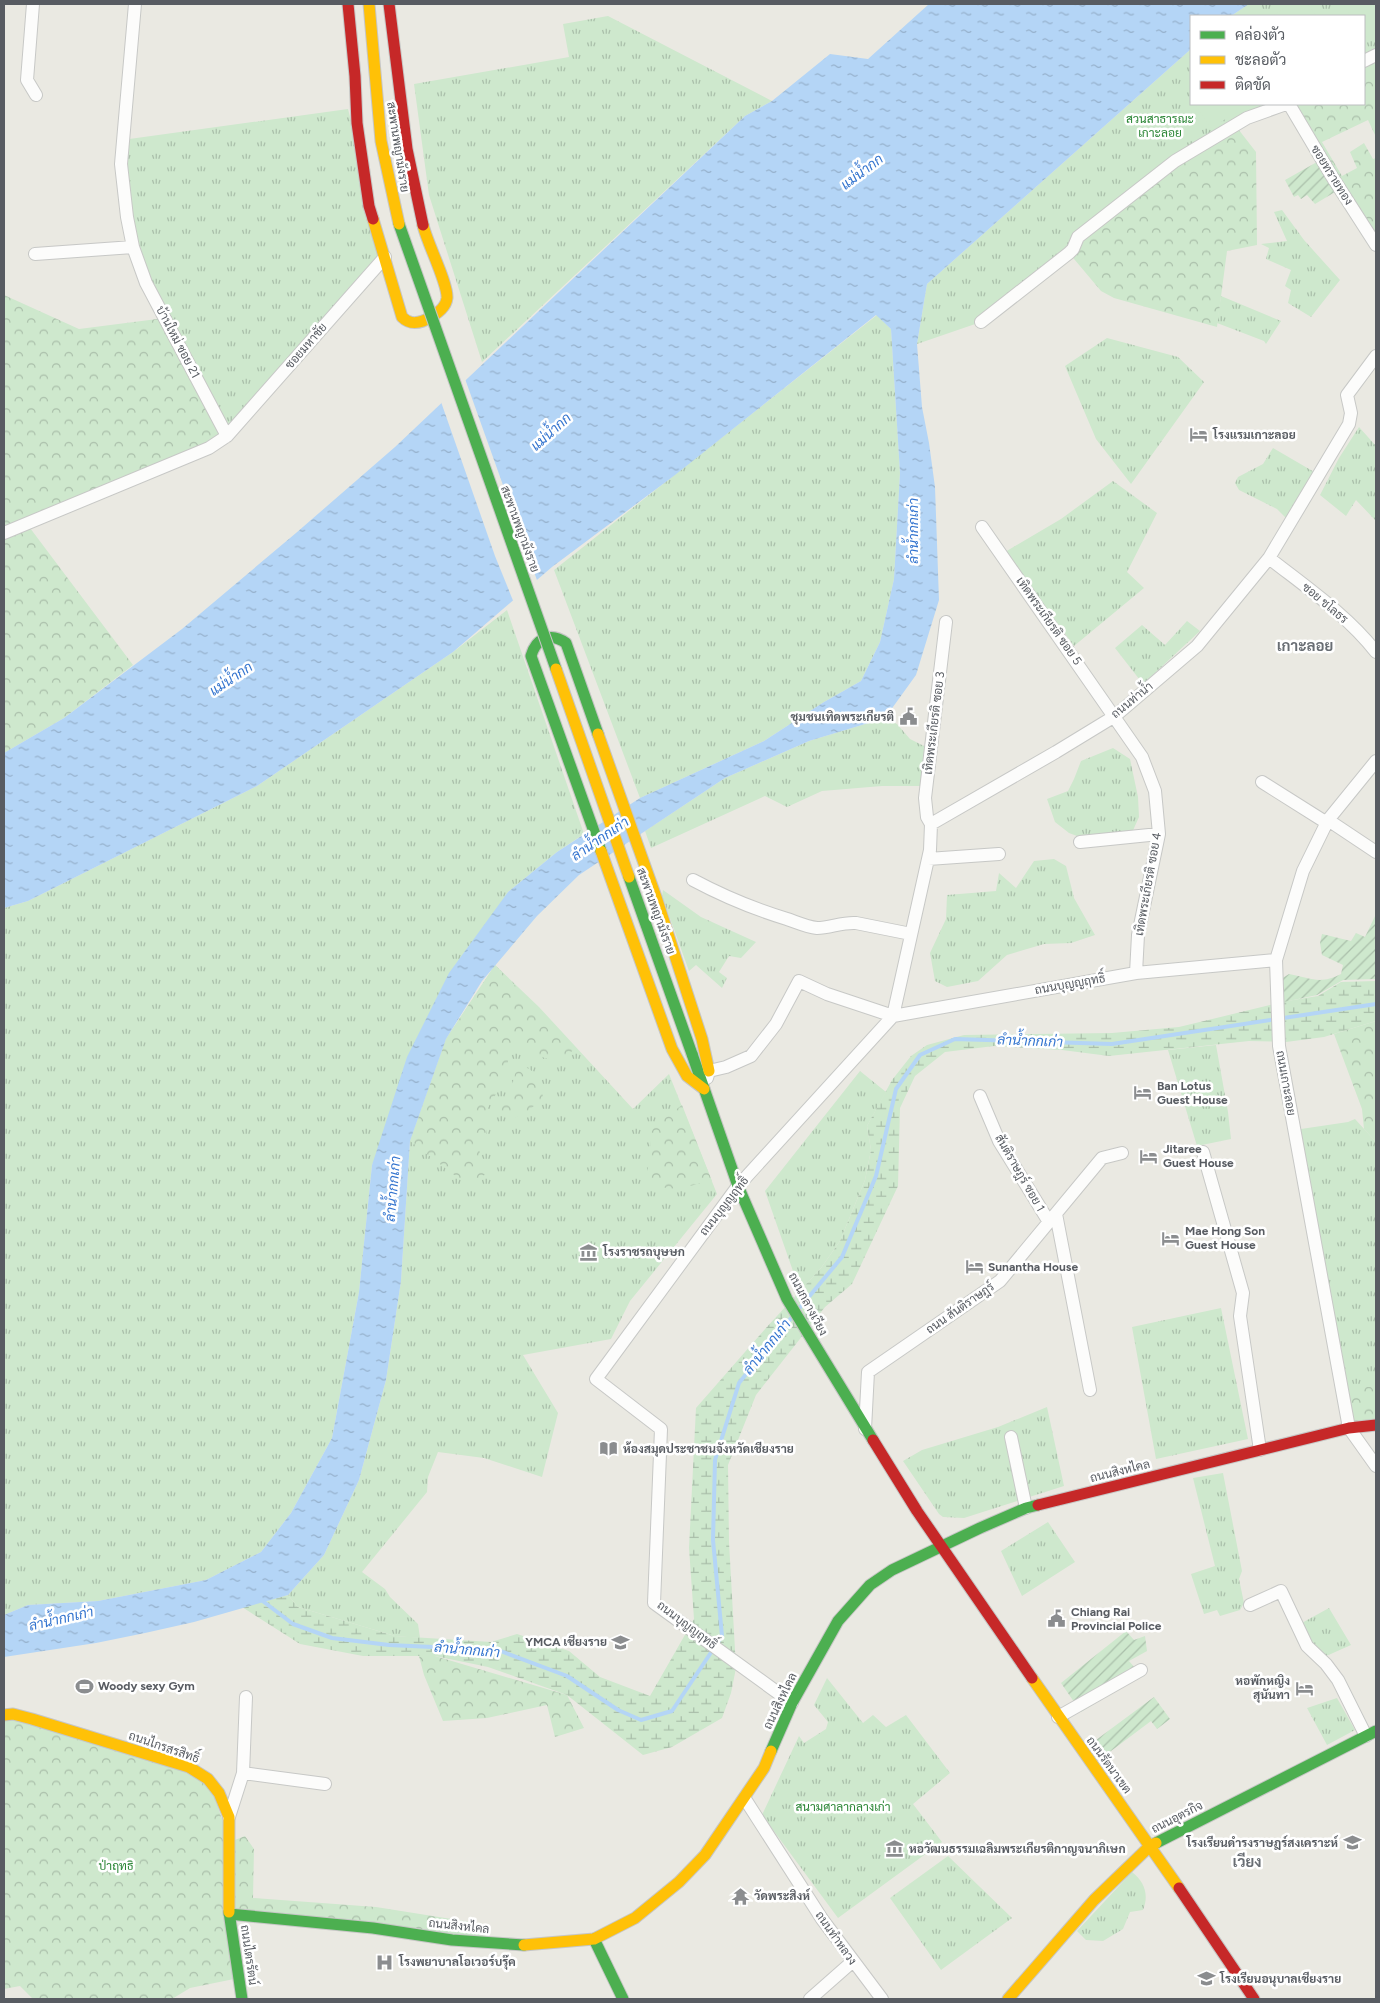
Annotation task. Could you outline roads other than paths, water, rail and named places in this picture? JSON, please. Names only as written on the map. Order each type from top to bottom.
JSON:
[{"type":"main road","points":[[348,4],[355,76],[357,123],[369,206],[402,317],[407,322],[415,323],[439,314],[447,298],[425,236],[419,212],[406,140],[389,4]]},
{"type":"main road","name":"สะพานพญามังราย","points":[[369,4],[381,141],[392,198],[402,232],[692,1054]]},
{"type":"main road","points":[[704,1089],[687,1076],[672,1049],[530,656],[533,646],[543,639],[558,637],[566,643],[637,845],[702,1039],[709,1071]]},
{"type":"main road","name":"ถนนกลางเวียง","points":[[692,1054],[738,1186],[787,1299],[865,1428],[941,1546]]},
{"type":"main road","name":"ถนนสิงหไคล","points":[[229,1914],[373,1928],[452,1940],[521,1946],[594,1939],[635,1918],[679,1882],[705,1855],[764,1768],[792,1703],[838,1621],[870,1585],[892,1570],[1026,1508],[1349,1428],[1376,1425]]},
{"type":"main road","name":"ถนนรัตนาเขต","points":[[941,1546],[1254,1999]]},
{"type":"main road","name":"ถนนไกรสรสิทธิ์","points":[[4,1715],[13,1714],[32,1719],[189,1768],[208,1779],[219,1792],[229,1817],[229,1914]]},
{"type":"main road","name":"ถนนอุตรกิจ","points":[[1008,1999],[1094,1900],[1150,1846],[1371,1734]]},
{"type":"main road","name":"ถนนไตรรัตน์","points":[[229,1914],[242,1999]]},
{"type":"main road","points":[[594,1939],[623,1999]]},
{"type":"street","points":[[33,4],[27,80],[36,95]]},
{"type":"street","name":"บ้านใหม่ ซอย 21","points":[[135,4],[121,164],[127,217],[133,247],[146,283],[227,436]]},
{"type":"street","points":[[1365,60],[1376,54]]},
{"type":"street","points":[[981,322],[1074,249],[1078,237],[1175,161],[1247,118],[1285,105]]},
{"type":"street","name":"ซอยทรายทอง","points":[[1289,105],[1331,176],[1376,245]]},
{"type":"street","points":[[35,254],[133,247]]},
{"type":"street","name":"ซอยมหาชัย","points":[[227,436],[384,257]]},
{"type":"street","name":"ถนนท่าน้ำ","points":[[930,824],[1115,716],[1197,646],[1269,558],[1349,424],[1351,413],[1347,395],[1376,356]]},
{"type":"street","points":[[4,533],[209,448],[227,436]]},
{"type":"street","name":"เทิดพระเกียรติ ซอย 5","points":[[982,527],[1115,716]]},
{"type":"street","name":"ซอย ชโลธร","points":[[1269,558],[1332,608],[1376,652]]},
{"type":"street","name":"เทิดพระเกียรติ ซอย 3","points":[[930,824],[926,792],[946,622]]},
{"type":"street","name":"เทิดพระเกียรติ ซอย 4","points":[[1115,716],[1142,757],[1156,791],[1158,834],[1138,935],[1136,973]]},
{"type":"street","name":"ถนนเกาะลอย","points":[[1349,1428],[1279,1046],[1276,960],[1302,871],[1328,822],[1376,761]]},
{"type":"street","points":[[1262,782],[1376,852]]},
{"type":"street","points":[[704,1089],[709,1071],[726,1067],[751,1056],[776,1024],[800,981],[827,994],[893,1016],[928,859],[932,836],[930,824]]},
{"type":"street","points":[[1080,842],[1158,834]]},
{"type":"street","points":[[928,859],[998,854]]},
{"type":"street","points":[[693,880],[721,895],[767,913],[814,928],[856,923],[911,934]]},
{"type":"street","name":"ถนนบุญญฤทธิ์","points":[[792,1703],[654,1603],[660,1429],[596,1379],[738,1186],[893,1016],[1136,973],[1276,960]]},
{"type":"street","name":"สันติราษฎร์ ซอย 1","points":[[980,1096],[999,1141],[1052,1218]]},
{"type":"street","points":[[1203,1152],[1243,1293],[1240,1316],[1260,1450]]},
{"type":"street","name":"ถนน สันติราษฎร์","points":[[865,1428],[868,1372],[1000,1281],[1102,1158],[1122,1153]]},
{"type":"street","points":[[1052,1218],[1090,1390]]},
{"type":"street","points":[[1349,1428],[1376,1466]]},
{"type":"street","points":[[1011,1437],[1026,1508]]},
{"type":"street","points":[[1250,1605],[1281,1591],[1307,1646],[1326,1664],[1338,1680],[1371,1734]]},
{"type":"street","points":[[1058,1717],[1141,1670]]},
{"type":"street","points":[[229,1817],[243,1773],[246,1697]]},
{"type":"street","points":[[243,1773],[325,1784]]},
{"type":"street","name":"ถนนทำหลวง","points":[[744,1800],[822,1919],[852,1962],[882,1999]]},
{"type":"street","points":[[810,1999],[852,1962]]},
{"type":"water","name":"แม่น้ำกก","points":[[929,4],[1249,4],[1232,15],[1190,15],[1190,50],[927,284],[917,344],[922,407],[935,487],[939,600],[916,675],[885,718],[809,741],[725,778],[579,875],[537,916],[482,981],[446,1039],[410,1141],[401,1281],[386,1380],[359,1480],[324,1555],[288,1595],[194,1622],[145,1633],[96,1643],[4,1657],[4,1615],[28,1605],[98,1601],[206,1580],[261,1552],[291,1513],[332,1438],[359,1292],[372,1165],[407,1057],[449,973],[508,892],[557,852],[640,798],[764,741],[824,702],[861,681],[880,642],[894,579],[900,473],[891,329],[876,315],[675,475],[552,567],[453,652],[257,786],[28,901],[4,908],[4,753],[64,718],[182,629],[296,533],[395,447],[745,116],[772,101],[830,54],[868,59]]},
{"type":"waterway","name":"ลำน้ำกกเก่า","points":[[798,1310],[842,1257],[876,1176],[896,1089],[920,1055],[955,1039],[1112,1044],[1376,1004]]},
{"type":"waterway","name":"ลำน้ำกกเก่า","points":[[260,1599],[293,1624],[332,1638],[389,1645],[498,1650],[567,1676],[618,1710],[641,1720],[672,1711],[722,1636],[713,1540],[715,1460],[739,1383],[792,1317]]},
{"type":"place","name":"โรงแรมเกาะลอย","points":[[1199,435]]},
{"type":"place","name":"ชุมชนเทิดพระเกียรติ","points":[[908,717]]},
{"type":"place","name":"Ban Lotus Guest House","points":[[1143,1093]]},
{"type":"place","name":"Jitaree Guest House","points":[[1149,1156]]},
{"type":"place","name":"Mae Hong Son Guest House","points":[[1171,1238]]},
{"type":"place","name":"โรงราชรถบุษษก","points":[[589,1252]]},
{"type":"place","name":"Sunantha House","points":[[974,1267]]},
{"type":"place","name":"ห้องสมุดประชาชนจังหวัดเชียงราย","points":[[609,1449]]},
{"type":"place","name":"Chiang Rai Provincial Police","points":[[1057,1619]]},
{"type":"place","name":"YMCA เชียงราย","points":[[621,1642]]},
{"type":"place","name":"Woody sexy Gym","points":[[84,1686]]},
{"type":"place","name":"หอพักหญิง สุนันทา","points":[[1304,1688]]},
{"type":"place","name":"โรงเรียนดำรงราษฎร์สงเคราะห์","points":[[1352,1843]]},
{"type":"place","name":"หอวัฒนธรรมเฉลิมพระเกียรติกาญจนาภิเษก","points":[[895,1849]]},
{"type":"place","name":"วัดพระสิงห์","points":[[740,1896]]},
{"type":"place","name":"โรงพยาบาลโอเวอร์บรุ๊ค","points":[[385,1962]]},
{"type":"place","name":"โรงเรียนอนุบาลเชียงราย","points":[[1206,1979]]},
{"type":"district","name":"เกาะลอย","points":[[1305,646]]},
{"type":"district","name":"เวียง","points":[[1247,1862]]},
{"type":"park label","name":"สวนสาธารณะ เกาะลอย","points":[[1160,126]]},
{"type":"park label","name":"สนามศาลากลางเก่า","points":[[843,1807]]},
{"type":"park label","name":"ป่าฤทธิ","points":[[116,1866]]}]
